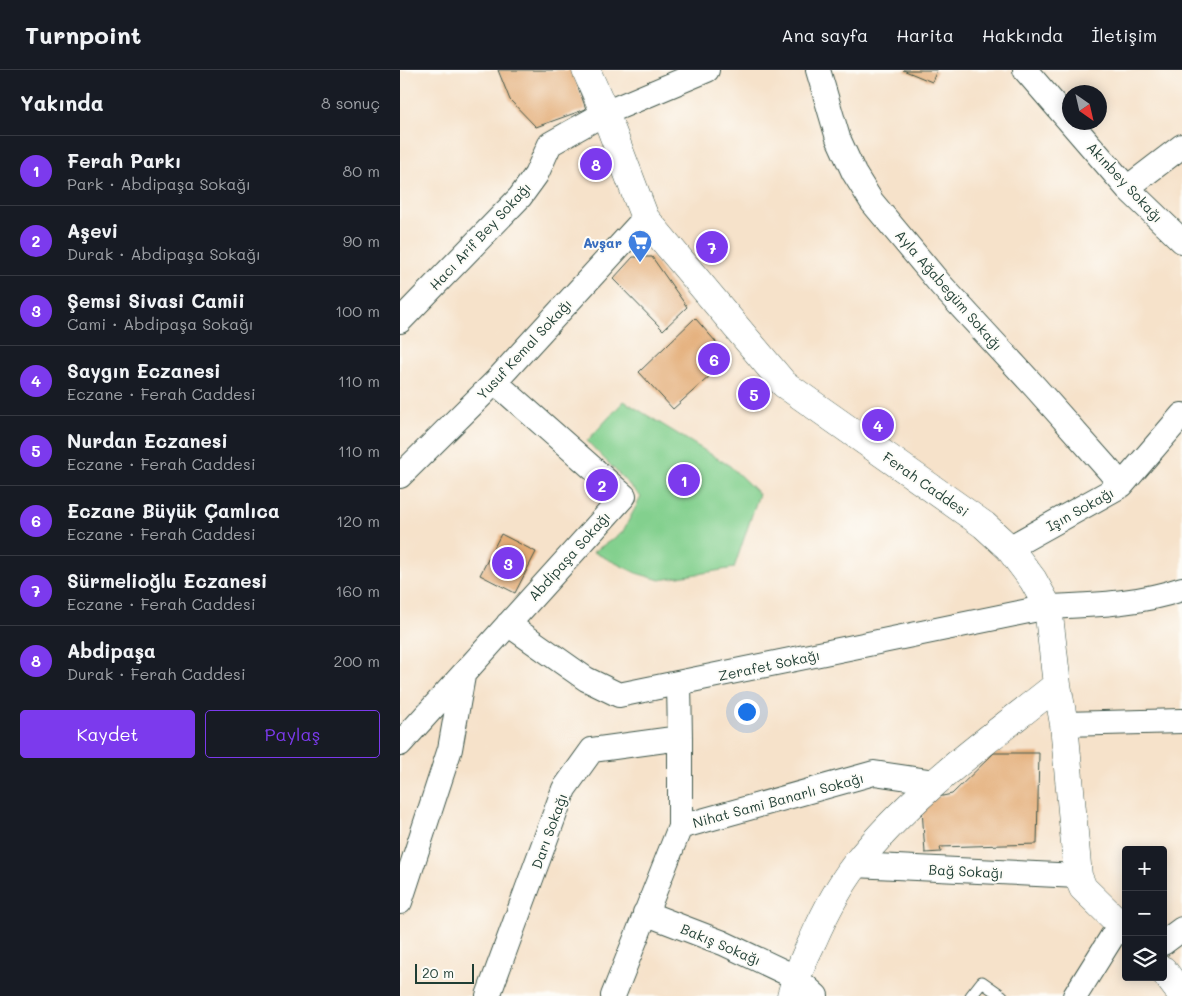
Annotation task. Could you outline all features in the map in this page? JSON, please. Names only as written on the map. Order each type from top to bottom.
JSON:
[{"type":"street","name":"Ferah Caddesi","points":[[586,70],[605,113],[645,218],[784,384],[984,525],[1009,548],[1033,580],[1048,607],[1057,685],[1064,724],[1078,876],[1083,888],[1122,926]]},
{"type":"street","points":[[605,113],[707,70]]},
{"type":"street","name":"Ayla Ağabegüm Sokağı","points":[[818,70],[838,138],[854,173],[872,202],[941,285],[1122,485]]},
{"type":"street","name":"Akınbey Sokağı","points":[[1025,70],[1062,113]]},
{"type":"street","name":"Hacı Arif Bey Sokağı","points":[[403,313],[520,196],[536,175],[550,144],[605,113]]},
{"type":"street","name":"Akınbey Sokağı","points":[[1077,130],[1127,188],[1182,241]]},
{"type":"street","points":[[1127,188],[1182,146]]},
{"type":"street","name":"Yusuf Kemal Sokağı","points":[[400,476],[495,382],[645,218]]},
{"type":"street","name":"Abdipaşa Sokağı","points":[[400,744],[464,676],[508,624],[624,496],[495,382]]},
{"type":"street","name":"Işın Sokağı","points":[[1009,548],[1122,485],[1182,415]]},
{"type":"street","name":"Zerafet Sokağı","points":[[508,624],[586,679],[619,695],[1048,607],[1120,604],[1162,596],[1182,589]]},
{"type":"street","points":[[400,902],[450,749],[464,676]]},
{"type":"street","points":[[679,683],[680,738]]},
{"type":"street","points":[[793,987],[822,918],[855,865],[897,818],[935,782],[1057,685]]},
{"type":"street","points":[[1064,724],[1182,721]]},
{"type":"street","name":"Nihat Sami Banarlı Sokağı","points":[[614,996],[680,827],[680,738]]},
{"type":"street","name":"Darı Sokağı","points":[[488,996],[564,789],[592,750],[680,738]]},
{"type":"street","name":"Nihat Sami Banarlı Sokağı","points":[[680,827],[874,773],[935,782]]},
{"type":"street","name":"Bağ Sokağı","points":[[855,865],[1078,876]]},
{"type":"street","name":"Bakış Sokağı","points":[[645,913],[723,943],[793,987],[816,996]]},
{"type":"street","points":[[1075,996],[1122,928]]},
{"type":"street","points":[[1167,940],[1182,929]]},
{"type":"street","points":[[1167,975],[1182,995]]},
{"type":"lane","points":[[971,996],[982,982],[1002,996]]},
{"type":"green space","points":[[624,401],[730,466],[759,494],[734,568],[660,580],[636,573],[593,552],[622,533],[641,497],[587,441]]},
{"type":"building","points":[[498,70],[572,70],[586,109],[536,127],[510,100]]},
{"type":"building","points":[[903,70],[937,70],[932,82]]},
{"type":"building","points":[[633,257],[652,257],[687,307],[663,330],[613,279]]},
{"type":"building","points":[[695,318],[730,358],[673,409],[639,372]]},
{"type":"building","points":[[501,534],[536,552],[515,593],[480,575]]},
{"type":"building","points":[[994,753],[1039,753],[1037,844],[940,847],[941,852],[925,853],[922,809],[938,797],[952,794]]},
{"type":"place","name":"Abdipaşa","points":[[596,164]]},
{"type":"place","name":"Sürmelioğlu Eczanesi","points":[[712,247]]},
{"type":"place","name":"Avşar","points":[[640,263]]},
{"type":"place","name":"Eczane Büyük Çamlıca","points":[[714,359]]},
{"type":"place","name":"Nurdan Eczanesi","points":[[754,394]]},
{"type":"place","name":"Saygın Eczanesi","points":[[878,425]]},
{"type":"place","name":"Ferah Parkı","points":[[684,480]]},
{"type":"place","name":"Aşevi","points":[[602,485]]},
{"type":"place","name":"Şemsi Sivasi Camii","points":[[508,563]]}]
